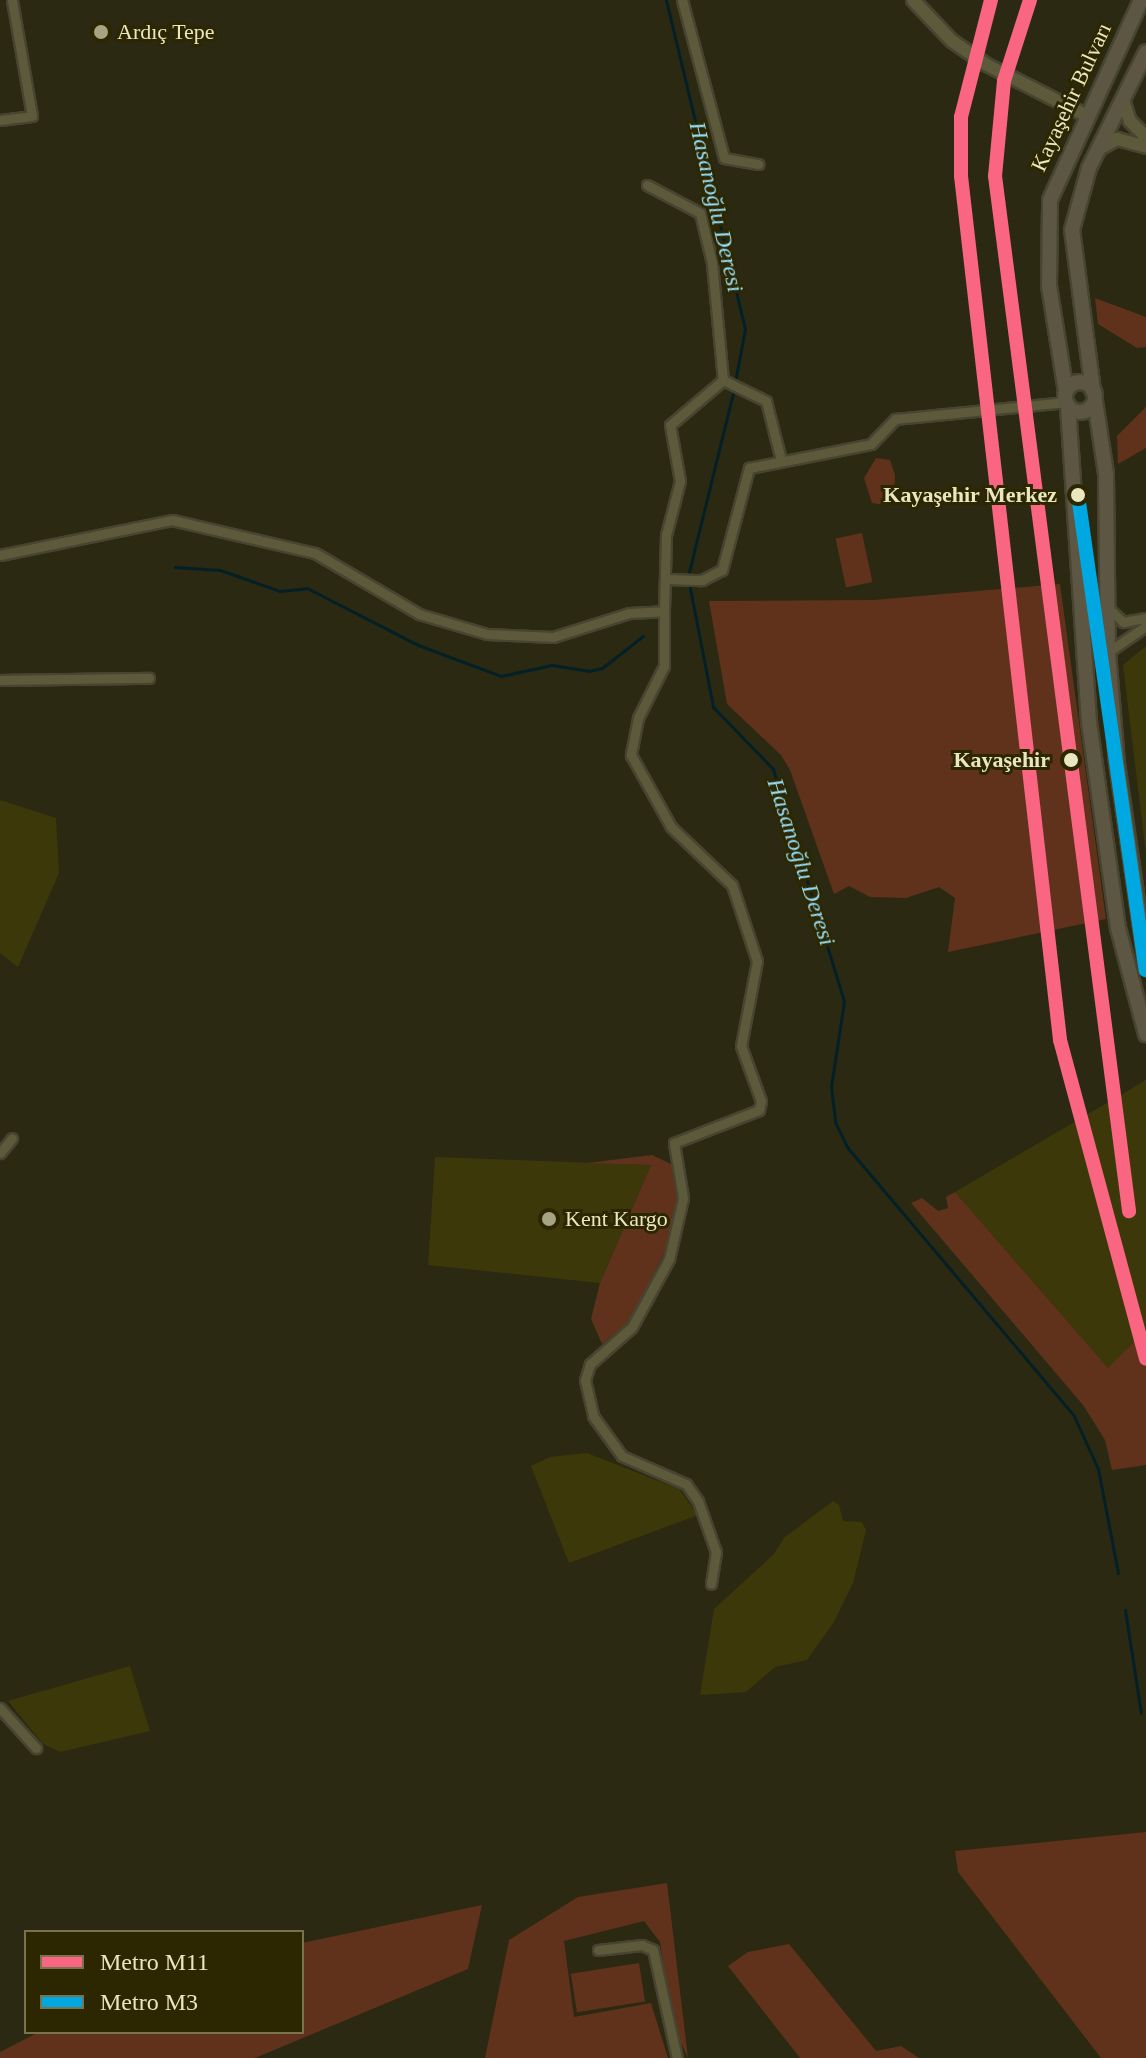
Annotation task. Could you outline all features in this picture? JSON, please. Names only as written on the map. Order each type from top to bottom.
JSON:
[{"type":"main road","name":"Kayaşehir Bulvarı","points":[[1141,0],[1054,184],[1047,263],[1067,400],[1089,722],[1118,928],[1146,1034]]},
{"type":"main road","points":[[1146,52],[1099,149],[1075,210],[1075,266],[1106,474],[1108,652],[1117,763],[1146,962]]},
{"type":"main road","points":[[1047,263],[1061,277],[1075,266]]},
{"type":"main road","points":[[1078,382],[1094,396],[1080,412],[1067,400],[1078,382]]},
{"type":"street","points":[[0,120],[32,116],[12,0]]},
{"type":"street","points":[[682,0],[724,158],[758,164]]},
{"type":"street","points":[[913,0],[952,41],[987,65],[1085,115]]},
{"type":"street","points":[[1123,100],[1130,121],[1146,137]]},
{"type":"street","points":[[1099,149],[1117,139],[1146,147]]},
{"type":"street","points":[[647,185],[700,213],[712,263],[732,383]]},
{"type":"street","points":[[732,383],[757,393],[772,411],[781,460]]},
{"type":"street","points":[[711,1584],[716,1552],[698,1501],[686,1484],[622,1456],[605,1437],[585,1395],[590,1364],[632,1327],[669,1259],[683,1198],[674,1143],[759,1110],[761,1101],[741,1046],[757,961],[732,885],[671,827],[631,755],[638,718],[664,666],[666,535],[680,481],[670,425],[732,383]]},
{"type":"street","points":[[667,579],[702,580],[722,570],[743,474],[749,468],[871,444],[895,419],[1067,400]]},
{"type":"street","points":[[0,555],[172,520],[315,553],[419,614],[487,634],[553,637],[629,613],[664,611]]},
{"type":"street","points":[[1107,607],[1123,622],[1146,618]]},
{"type":"street","points":[[1108,652],[1146,626]]},
{"type":"street","points":[[0,680],[149,678]]},
{"type":"street","points":[[0,1153],[12,1138]]},
{"type":"street","points":[[0,1708],[36,1748]]},
{"type":"street","points":[[598,1950],[642,1945],[653,1950],[677,2058]]},
{"type":"shaded area","points":[[1095,298],[1146,317],[1146,347],[1137,348],[1098,324]]},
{"type":"shaded area","points":[[1146,407],[1146,448],[1118,464],[1117,436]]},
{"type":"shaded area","points":[[876,458],[890,460],[895,475],[894,497],[884,505],[872,503],[864,478]]},
{"type":"shaded area","points":[[862,533],[872,582],[846,588],[836,539]]},
{"type":"shaded area","points":[[1060,584],[1106,919],[948,952],[955,898],[939,887],[906,898],[870,897],[849,886],[834,894],[790,770],[781,755],[727,704],[709,601],[874,600]]},
{"type":"shaded area","points":[[1146,646],[1146,854],[1123,665]]},
{"type":"shaded area","points":[[0,800],[56,818],[59,873],[18,967],[0,953]]},
{"type":"shaded area","points":[[1146,1080],[1146,1330],[1108,1368],[955,1192]]},
{"type":"shaded area","points":[[652,1155],[671,1164],[676,1174],[677,1200],[668,1245],[631,1320],[602,1344],[591,1319],[600,1283],[651,1165],[587,1163]]},
{"type":"shaded area","points":[[435,1157],[651,1165],[600,1283],[428,1265]]},
{"type":"shaded area","points":[[955,1192],[1108,1368],[1146,1330],[1146,1465],[1112,1470],[1105,1440],[1083,1405],[911,1203],[922,1198],[938,1211],[948,1208],[946,1197]]},
{"type":"shaded area","points":[[587,1453],[679,1489],[698,1515],[569,1563],[531,1466],[550,1457]]},
{"type":"shaded area","points":[[833,1501],[839,1505],[843,1521],[862,1522],[866,1530],[853,1583],[834,1622],[807,1660],[775,1667],[746,1692],[700,1695],[714,1609],[773,1555],[785,1537]]},
{"type":"shaded area","points":[[130,1666],[150,1731],[60,1752],[43,1744],[8,1701]]},
{"type":"shaded area","points":[[1146,1832],[1146,2058],[1101,2058],[958,1872],[955,1851]]},
{"type":"shaded area","points":[[667,1883],[688,2058],[672,2024],[660,1942],[644,1921],[564,1941],[574,2017],[651,2003],[668,2058],[485,2058],[509,1940],[578,1897]]},
{"type":"shaded area","points":[[482,1905],[468,1969],[255,2058],[0,2058],[0,2052],[35,2034],[304,2034],[304,1943]]},
{"type":"shaded area","points":[[789,1944],[876,2051],[901,2046],[919,2058],[800,2058],[728,1966],[748,1952]]},
{"type":"shaded area","points":[[639,1963],[645,2002],[577,2012],[571,1974]]},
{"type":"waterway","name":"Hasanoğlu Deresi","points":[[666,0],[745,329],[735,382]]},
{"type":"waterway","name":"Hasanoğlu Deresi","points":[[688,576],[734,389]]},
{"type":"waterway","points":[[175,567],[220,570],[280,591],[307,588],[418,645],[501,676],[552,665],[589,671],[602,668],[643,636]]},
{"type":"waterway","name":"Hasanoğlu Deresi","points":[[689,583],[713,707],[773,769],[844,1001],[831,1087],[835,1122],[847,1147],[1074,1416],[1098,1469],[1118,1573]]},
{"type":"waterway","name":"Hasanoğlu Deresi","points":[[1125,1610],[1141,1713]]},
{"type":"metro line","name":"M11","points":[[991,0],[961,117],[961,176],[1060,1040],[1146,1359]]},
{"type":"metro line","name":"M11","points":[[1030,0],[1004,81],[995,176],[1129,1211]]},
{"type":"metro line","name":"M3","points":[[1078,495],[1146,970]]},
{"type":"place","name":"Ardıç Tepe","points":[[101,32]]},
{"type":"place","name":"Kayaşehir Merkez","points":[[1078,495]]},
{"type":"place","name":"Kayaşehir","points":[[1071,760]]},
{"type":"place","name":"Kent Kargo","points":[[549,1219]]}]
